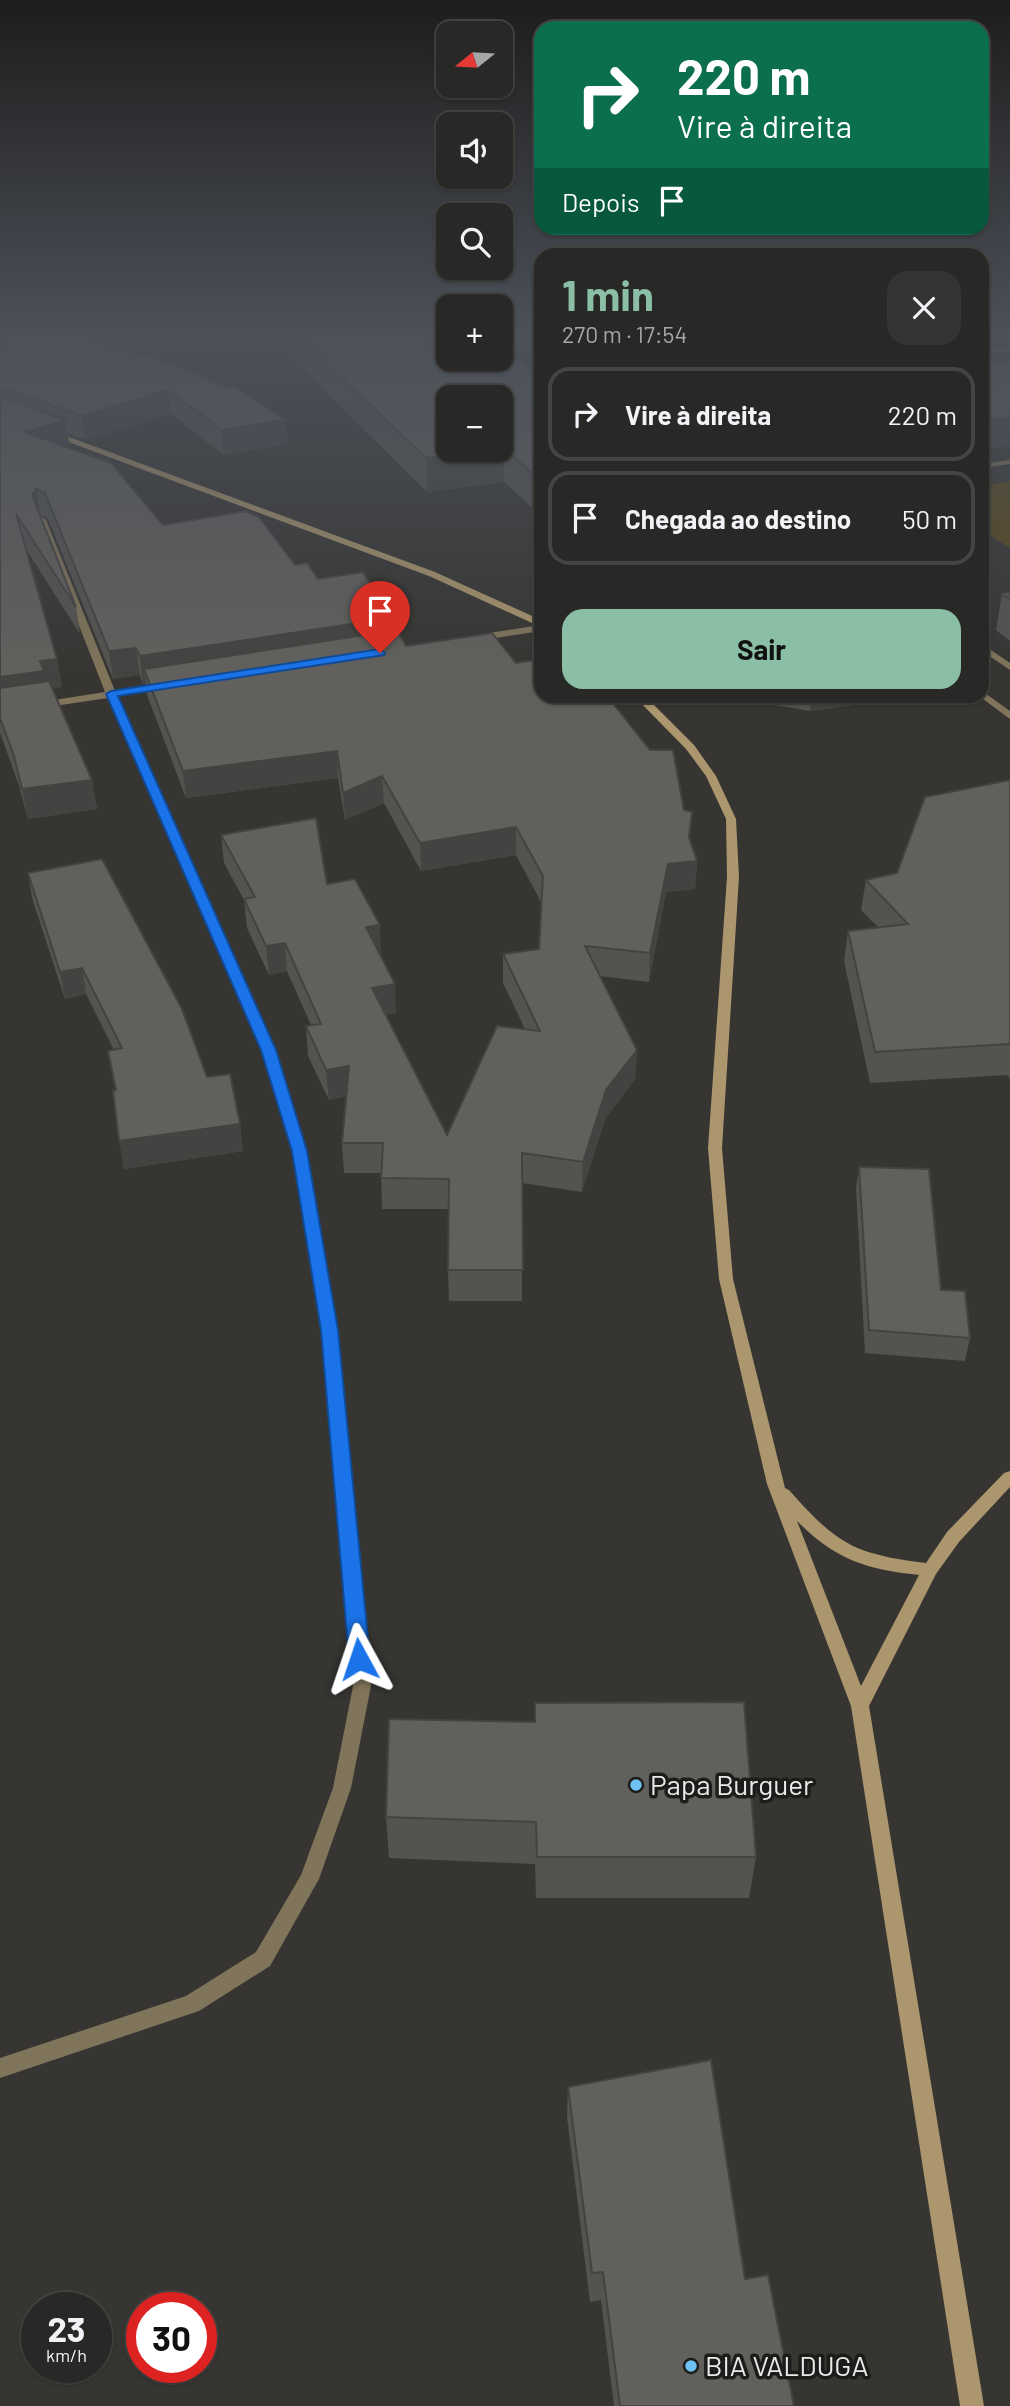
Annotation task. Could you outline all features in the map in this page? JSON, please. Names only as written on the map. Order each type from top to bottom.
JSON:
[{"type":"main road","points":[[90,446],[432,574],[534,623]]},
{"type":"main road","points":[[646,703],[690,747],[711,776],[731,819],[733,877],[715,1148],[726,1279],[775,1484],[860,1706],[972,2406]]},
{"type":"main road","points":[[860,1706],[930,1570],[953,1537],[1010,1477]]},
{"type":"main road","points":[[775,1484],[825,1540],[853,1556],[877,1564],[930,1570]]},
{"type":"street","points":[[989,465],[1010,462]]},
{"type":"street","points":[[0,2068],[192,2004],[263,1959],[309,1878],[342,1788],[362,1686],[327,1316],[299,1151],[268,1050],[111,694],[42,520]]},
{"type":"street","points":[[460,640],[534,627]]},
{"type":"street","points":[[989,652],[1010,667]]},
{"type":"street","points":[[33,706],[178,684]]},
{"type":"street","points":[[989,700],[1010,716]]},
{"type":"shaded area","points":[[1010,481],[1010,548],[989,534],[989,485]]},
{"type":"building","points":[[0,446],[65,446],[111,463],[163,525],[245,511],[259,517],[295,565],[307,563],[318,579],[363,572],[391,618],[140,656],[136,648],[109,651],[45,493],[36,489],[32,495],[76,607],[16,514],[57,659],[40,661],[44,671],[0,677]]},
{"type":"building","points":[[414,446],[436,446],[436,457],[426,458]]},
{"type":"building","points":[[513,446],[534,446],[534,476],[513,456]]},
{"type":"building","points":[[397,630],[406,646],[492,633],[516,663],[534,660],[534,703],[613,703],[650,750],[673,750],[684,810],[692,812],[689,837],[697,861],[668,864],[650,953],[585,946],[637,1050],[606,1090],[583,1162],[522,1153],[523,1270],[448,1270],[449,1179],[381,1178],[383,1143],[342,1143],[349,1066],[326,1070],[306,1026],[321,1024],[285,943],[266,946],[244,899],[255,897],[221,835],[316,818],[327,884],[355,879],[380,925],[366,927],[395,984],[372,988],[447,1135],[497,1026],[540,1031],[503,954],[539,949],[543,876],[516,827],[420,843],[382,776],[343,793],[337,751],[183,771],[144,669]]},
{"type":"building","points":[[49,681],[92,780],[22,789],[14,756],[0,718],[0,688]]},
{"type":"building","points":[[1010,780],[1010,1044],[875,1052],[848,931],[908,924],[866,880],[897,873],[925,797]]},
{"type":"building","points":[[102,859],[182,1009],[207,1077],[230,1074],[240,1124],[119,1141],[113,1090],[116,1090],[108,1051],[122,1048],[82,968],[60,972],[28,873]]},
{"type":"building","points":[[859,1167],[929,1169],[941,1290],[965,1291],[970,1338],[869,1330]]},
{"type":"building","points":[[744,1702],[756,1857],[537,1857],[536,1822],[386,1817],[389,1719],[535,1722],[535,1703]]},
{"type":"building","points":[[711,2060],[745,2279],[768,2275],[794,2406],[620,2406],[603,2272],[592,2273],[568,2087]]},
{"type":"place","name":"Papa Burguer","points":[[636,1785]]},
{"type":"place","name":"BIA VALDUGA","points":[[691,2366]]},
{"type":"route","points":[[359,1659],[330,1330],[299,1151],[268,1050],[111,694],[380,653]]}]
